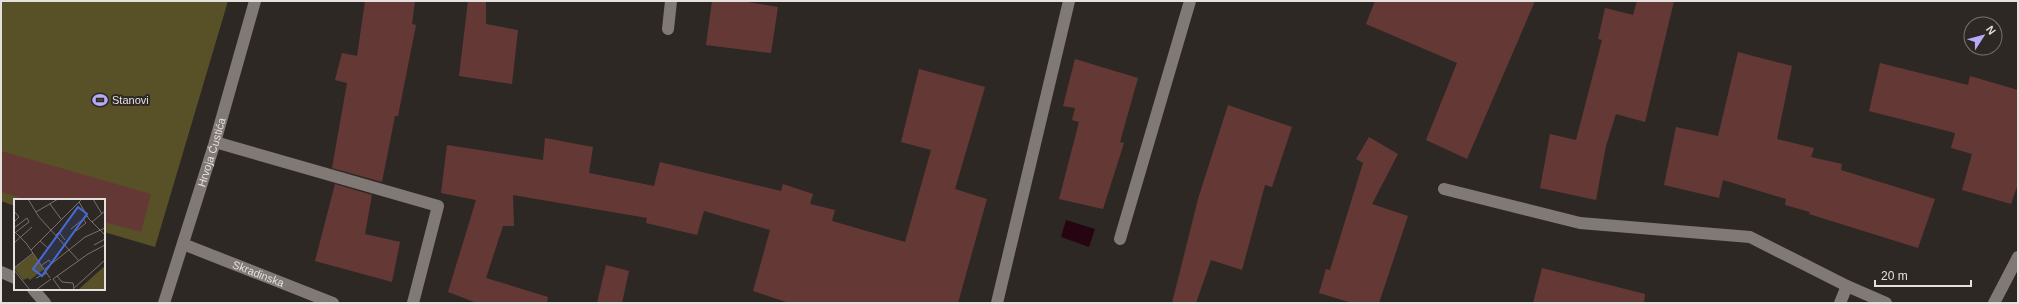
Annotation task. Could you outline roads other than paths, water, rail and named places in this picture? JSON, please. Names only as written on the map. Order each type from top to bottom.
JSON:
[{"type":"street","name":"Hrvoja Ćustića","points":[[164,303],[184,244],[215,142],[255,1]]},
{"type":"street","points":[[668,29],[671,1]]},
{"type":"street","points":[[997,303],[1069,1]]},
{"type":"street","points":[[1120,239],[1190,1]]},
{"type":"street","points":[[215,142],[438,206],[413,303]]},
{"type":"street","points":[[1444,189],[1580,224],[1750,238],[1847,286],[1886,303]]},
{"type":"street","name":"Skradinska","points":[[184,244],[333,303]]},
{"type":"street","points":[[1994,303],[2018,257]]},
{"type":"street","points":[[1,272],[14,278]]},
{"type":"street","points":[[1840,303],[1847,286]]},
{"type":"street","points":[[34,290],[45,303]]},
{"type":"place","name":"Stanovi","points":[[100,100]]}]
